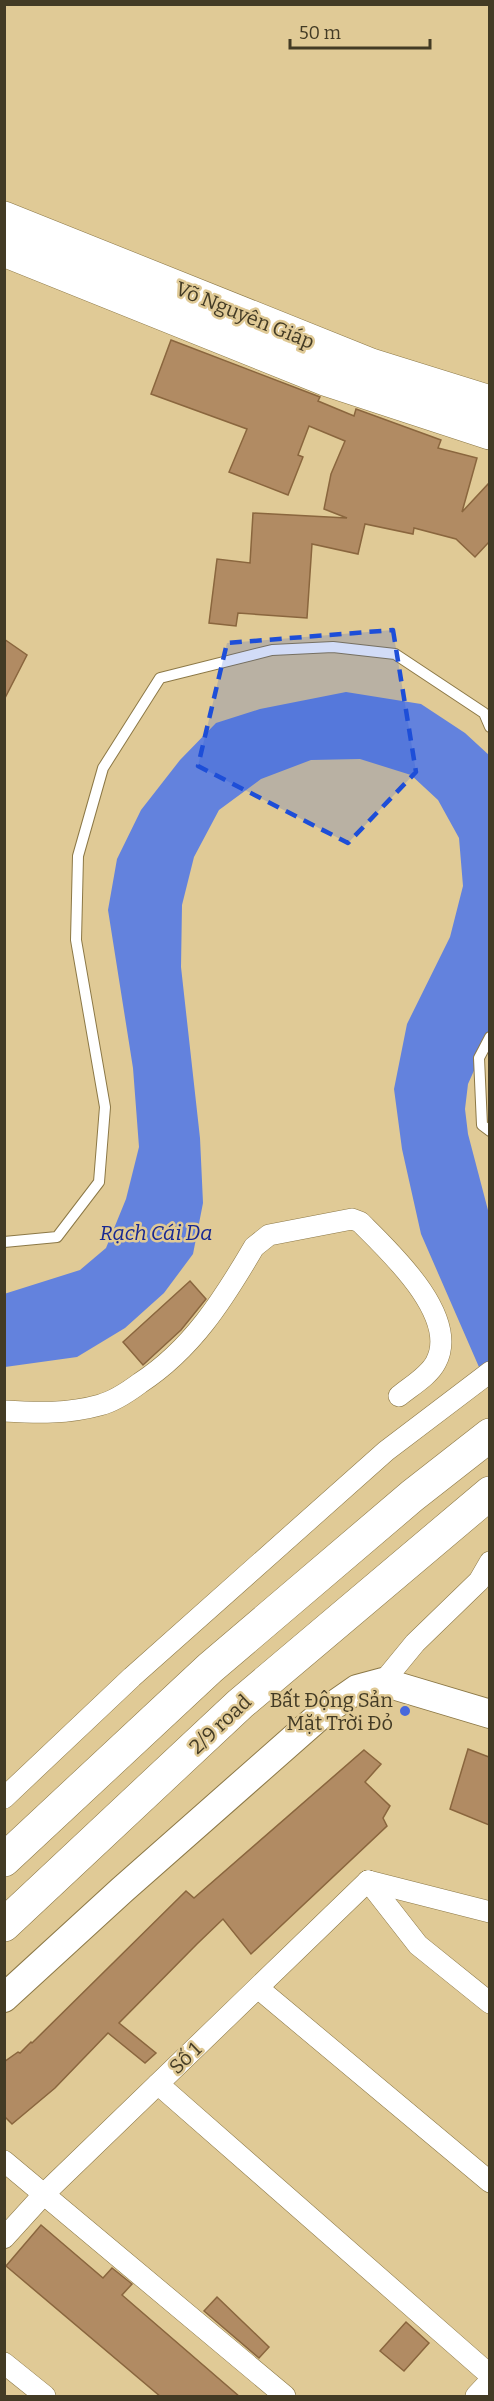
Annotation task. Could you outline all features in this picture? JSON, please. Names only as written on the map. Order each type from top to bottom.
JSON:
[{"type":"highway","name":"Võ Nguyên Giáp","points":[[4,218],[371,365],[489,402]]},
{"type":"highway","name":"Võ Nguyên Giáp","points":[[4,250],[325,379],[489,433]]},
{"type":"highway","points":[[4,1860],[210,1668],[412,1496],[489,1435]]},
{"type":"highway","name":"2/9 road","points":[[4,1925],[240,1704],[489,1493]]},
{"type":"street","points":[[4,1411],[52,1413],[102,1405],[120,1396],[172,1360],[186,1347],[217,1307],[254,1247],[262,1239],[277,1233],[352,1219],[360,1222],[399,1262],[431,1305],[440,1333],[438,1359],[432,1369],[399,1396]]},
{"type":"street","points":[[4,1798],[132,1677],[386,1451],[489,1372]]},
{"type":"street","points":[[382,1682],[415,1643],[479,1581],[489,1562]]},
{"type":"street","points":[[4,1998],[122,1890],[324,1713],[357,1689],[382,1682],[489,1714]]},
{"type":"street","points":[[368,1881],[489,1912]]},
{"type":"street","points":[[368,1881],[418,1945],[489,2003]]},
{"type":"street","name":"Số 1","points":[[4,2238],[44,2194],[368,1881]]},
{"type":"street","points":[[258,1988],[489,2182]]},
{"type":"street","points":[[158,2084],[489,2375]]},
{"type":"street","points":[[4,2161],[285,2397]]},
{"type":"street","points":[[4,2362],[45,2397]]},
{"type":"street","points":[[476,2397],[489,2381]]},
{"type":"lane","points":[[4,1242],[57,1237],[99,1182],[105,1107],[76,940],[78,856],[103,768],[160,678],[272,650],[333,647],[395,654],[484,713],[489,728]]},
{"type":"lane","points":[[489,1036],[479,1059],[483,1125],[489,1131]]},
{"type":"highlighted area","points":[[393,630],[416,772],[348,843],[198,766],[227,643]]},
{"type":"water","name":"Rạch Cái Da","points":[[346,692],[421,704],[465,733],[490,756],[489,1037],[468,1084],[465,1109],[468,1134],[489,1214],[489,1390],[421,1234],[402,1149],[394,1089],[407,1024],[450,937],[463,886],[459,838],[438,800],[411,775],[360,759],[311,760],[261,779],[219,810],[194,857],[182,905],[181,967],[200,1138],[203,1203],[193,1254],[164,1293],[125,1328],[77,1357],[5,1367],[4,1294],[80,1270],[106,1248],[126,1199],[139,1147],[133,1068],[108,910],[117,859],[141,810],[180,760],[216,723],[260,709]]},
{"type":"building","points":[[171,340],[320,397],[318,401],[354,416],[356,409],[441,440],[438,448],[477,458],[462,512],[489,483],[489,542],[475,557],[456,539],[414,528],[413,534],[365,524],[358,554],[312,544],[307,618],[238,613],[236,626],[209,623],[217,559],[250,563],[253,513],[347,518],[324,509],[331,474],[345,441],[309,426],[298,455],[303,457],[288,495],[229,472],[247,429],[151,394]]},
{"type":"building","points":[[4,639],[27,655],[4,700]]},
{"type":"building","points":[[190,1281],[206,1299],[181,1330],[143,1365],[123,1342]]},
{"type":"building","points":[[468,1749],[489,1757],[489,1825],[450,1809]]},
{"type":"building","points":[[364,1750],[381,1764],[365,1782],[390,1806],[383,1818],[387,1826],[251,1954],[223,1919],[197,1944],[119,2023],[156,2053],[145,2063],[108,2033],[55,2088],[12,2124],[4,2116],[4,2062],[32,2043],[186,1891],[194,1898]]},
{"type":"building","points":[[41,2225],[103,2278],[112,2268],[132,2284],[122,2295],[240,2397],[161,2397],[6,2266]]},
{"type":"building","points":[[217,2297],[269,2347],[259,2358],[204,2311]]},
{"type":"building","points":[[406,2322],[429,2343],[404,2371],[380,2351]]},
{"type":"place","name":"Bất Động Sản Mặt Trời Đỏ","points":[[405,1711]]}]
